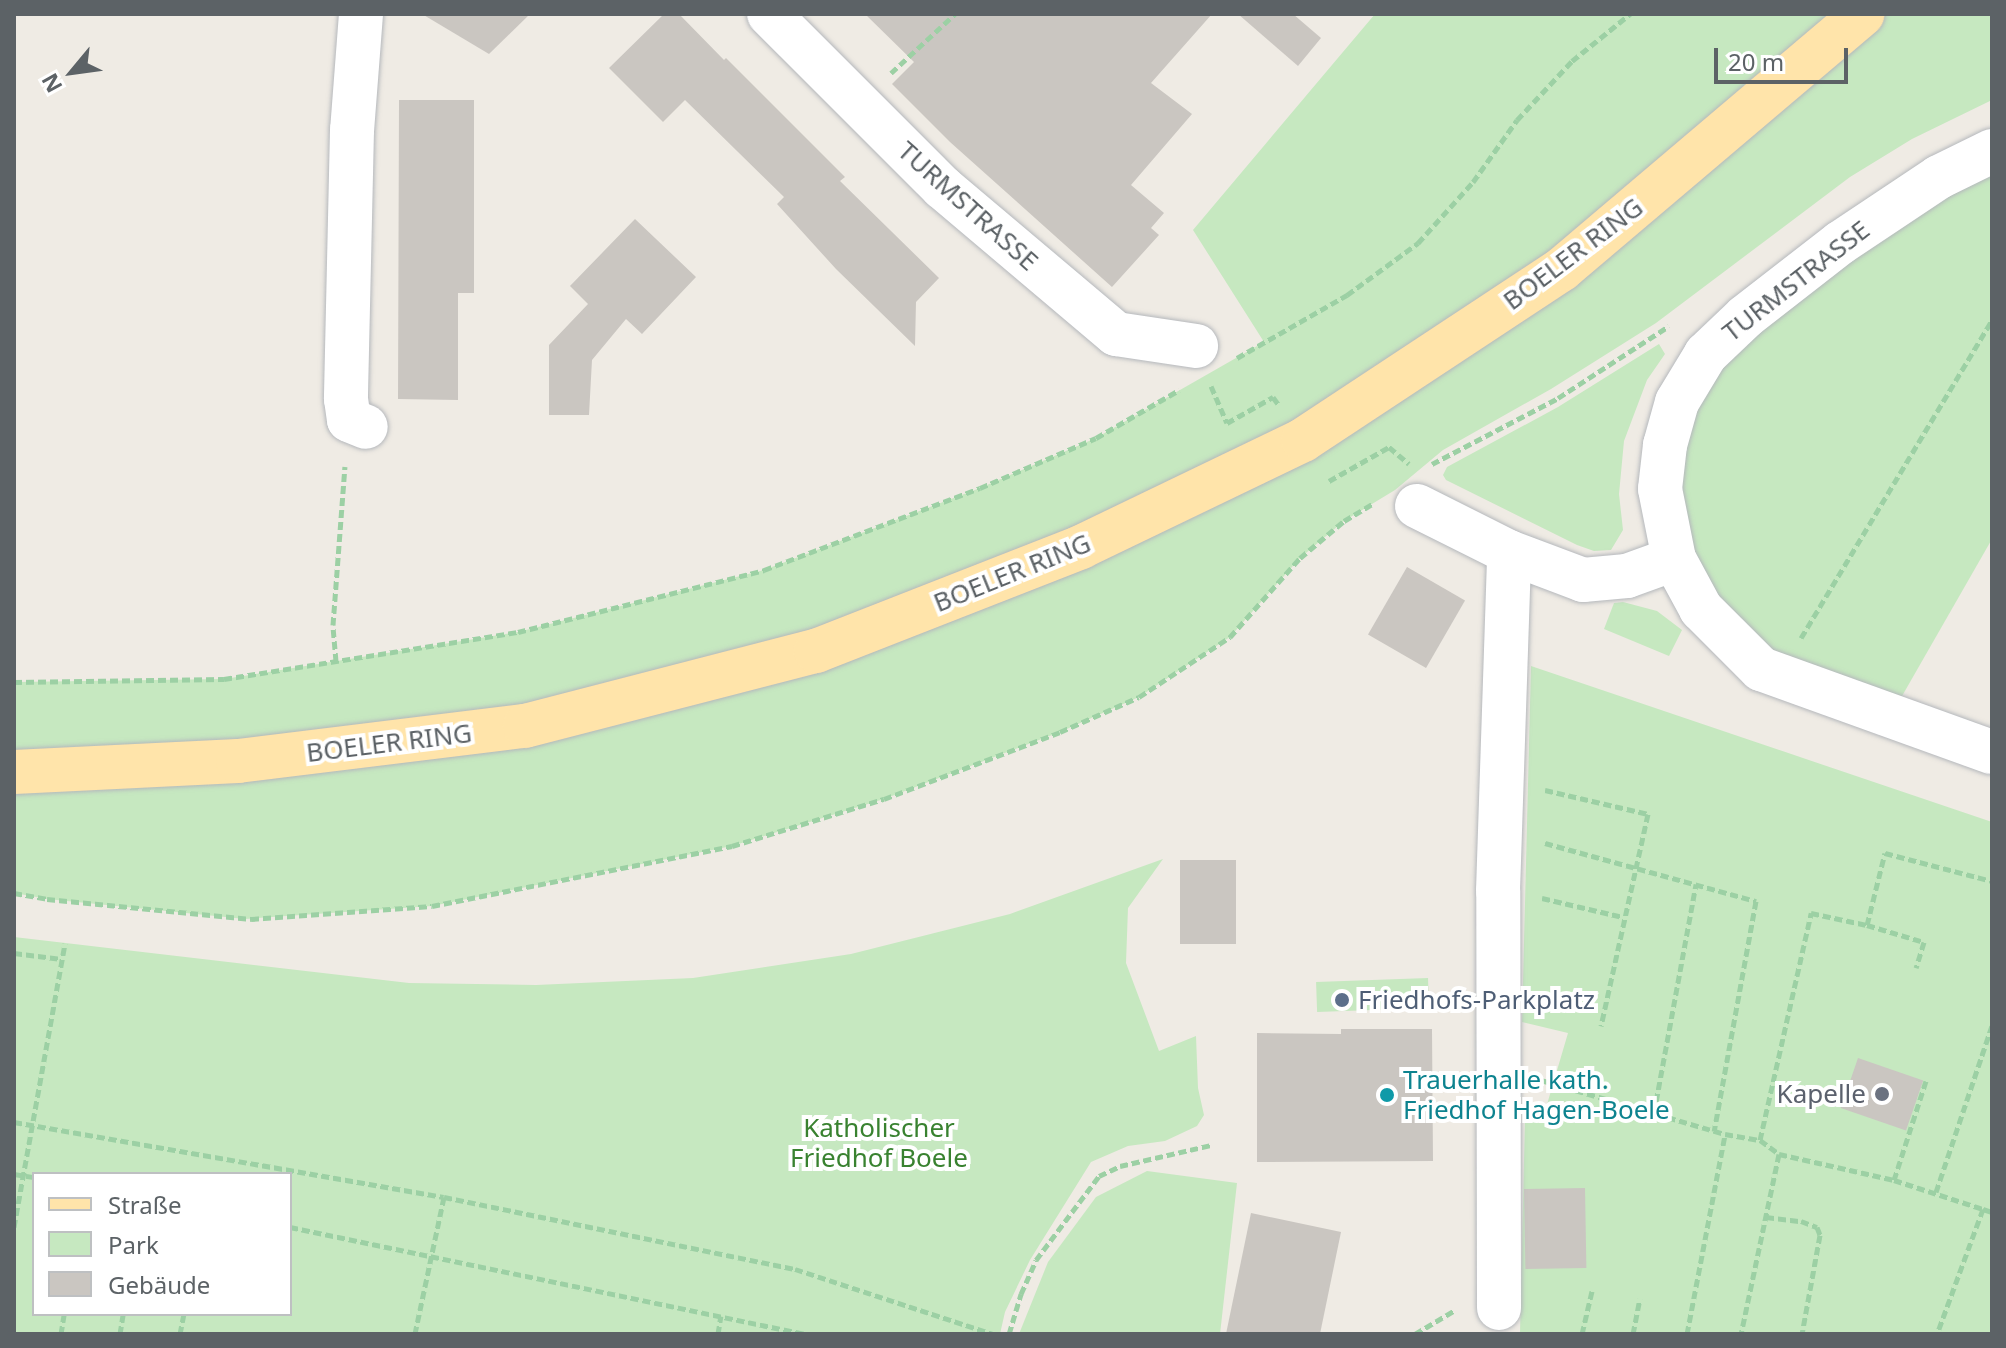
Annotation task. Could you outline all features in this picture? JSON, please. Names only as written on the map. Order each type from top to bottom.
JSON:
[{"type":"main road","name":"BOELER RING","points":[[14,772],[238,761],[525,726],[816,651],[1081,547],[1303,440],[1562,269],[1863,14]]},
{"type":"street","points":[[357,424],[346,399],[352,130],[361,14]]},
{"type":"street","name":"TURMSTRASSE","points":[[769,14],[942,187],[1116,334],[1206,364]]},
{"type":"street","name":"TURMSTRASSE","points":[[1992,151],[1939,177],[1840,243],[1745,317],[1706,354],[1677,402],[1665,445],[1660,489],[1674,559],[1701,609],[1761,669],[1992,752]]},
{"type":"street","points":[[1400,502],[1509,552],[1583,580],[1627,576],[1674,559]]},
{"type":"street","points":[[1499,1308],[1498,891],[1509,552]]},
{"type":"path","points":[[861,107],[889,75],[955,14]]},
{"type":"path","points":[[14,682],[224,679],[518,632],[764,570],[980,488],[1096,438],[1206,364],[1347,295],[1418,243],[1554,80],[1572,61],[1630,14]]},
{"type":"path","points":[[1779,675],[1992,320]]},
{"type":"path","points":[[336,661],[333,625],[357,424]]},
{"type":"path","points":[[14,893],[251,919],[432,906],[732,846],[884,799],[1060,732],[1139,697],[1230,637],[1300,558],[1344,521],[1400,502]]},
{"type":"path","points":[[1545,790],[1648,814],[1634,866],[1601,1026]]},
{"type":"path","points":[[1545,843],[1756,901],[1714,1131]]},
{"type":"path","points":[[1867,925],[1885,853],[1992,881]]},
{"type":"path","points":[[1654,1113],[1696,884]]},
{"type":"path","points":[[1540,898],[1623,917]]},
{"type":"path","points":[[1760,1140],[1811,913],[1924,942],[1916,968]]},
{"type":"path","points":[[14,1227],[65,944]]},
{"type":"path","points":[[14,953],[62,959]]},
{"type":"path","points":[[1936,1192],[1992,1026]]},
{"type":"path","points":[[1498,1067],[1714,1131],[1760,1140],[1779,1154],[1894,1180],[1992,1212]]},
{"type":"path","points":[[1894,1180],[1926,1081]]},
{"type":"path","points":[[14,1122],[444,1197],[795,1269],[993,1334]]},
{"type":"path","points":[[1687,1334],[1725,1134]]},
{"type":"path","points":[[1009,1334],[1036,1260],[1099,1176],[1120,1166],[1211,1145]]},
{"type":"path","points":[[1741,1334],[1779,1154]]},
{"type":"path","points":[[14,1174],[32,1177]]},
{"type":"path","points":[[415,1334],[444,1197]]},
{"type":"path","points":[[1937,1334],[1983,1209]]},
{"type":"path","points":[[1766,1217],[1801,1221],[1817,1227],[1820,1235],[1802,1334]]},
{"type":"path","points":[[292,1227],[805,1334]]},
{"type":"path","points":[[1582,1334],[1592,1291]]},
{"type":"path","points":[[1633,1334],[1640,1299]]},
{"type":"path","points":[[718,1334],[721,1316]]},
{"type":"green space","points":[[1375,14],[1992,14],[1992,100],[1912,139],[1850,177],[1656,323],[1551,389],[1443,450],[1395,490],[1344,521],[1300,558],[1230,637],[1139,697],[1060,732],[884,799],[732,846],[432,906],[245,919],[14,893],[14,682],[224,679],[518,632],[764,570],[980,488],[1096,438],[1264,342],[1193,230]]},
{"type":"green space","points":[[1992,151],[1992,539],[1890,717],[1701,609],[1665,445],[1706,354]]},
{"type":"green space","points":[[1659,344],[1665,354],[1647,380],[1624,441],[1619,494],[1623,530],[1611,550],[1594,551],[1577,545],[1446,480],[1443,475],[1447,467],[1558,407]]},
{"type":"green space","points":[[1623,602],[1657,611],[1682,630],[1669,656],[1604,629],[1614,603]]},
{"type":"green space","points":[[1531,666],[1992,822],[1992,1334],[1520,1334],[1525,1117],[1543,1118],[1568,1033],[1522,1022]]},
{"type":"green space","name":"Katholischer Friedhof Boele","points":[[1163,859],[1128,908],[1126,963],[1159,1051],[1196,1036],[1198,1088],[1204,1115],[1197,1126],[1165,1141],[1128,1146],[1091,1162],[1030,1260],[1005,1312],[1000,1334],[14,1334],[14,937],[409,983],[536,985],[693,978],[851,954],[1010,914]]},
{"type":"green space","points":[[1428,978],[1429,1008],[1317,1012],[1316,982]]},
{"type":"green space","points":[[1147,1171],[1237,1183],[1220,1334],[1019,1334],[1048,1262],[1096,1197]]},
{"type":"building","points":[[422,14],[530,14],[489,54]]},
{"type":"building","points":[[664,14],[679,14],[724,60],[726,58],[845,177],[840,181],[939,278],[916,302],[915,346],[836,269],[777,204],[784,197],[685,100],[663,122],[609,68]]},
{"type":"building","points":[[865,14],[1212,14],[1151,83],[1192,114],[1131,185],[1164,213],[1151,228],[1159,235],[1112,287],[950,142],[892,84],[914,62]]},
{"type":"building","points":[[1238,14],[1293,14],[1321,38],[1298,66]]},
{"type":"building","points":[[399,100],[474,100],[474,293],[458,293],[458,400],[398,399]]},
{"type":"building","points":[[635,219],[696,277],[642,334],[626,319],[592,360],[589,415],[549,415],[549,345],[588,304],[570,286]]},
{"type":"building","points":[[1407,567],[1465,600],[1426,668],[1368,635]]},
{"type":"building","points":[[1180,860],[1236,860],[1236,944],[1180,944]]},
{"type":"building","points":[[1341,1029],[1432,1029],[1433,1161],[1257,1162],[1257,1033],[1341,1034]]},
{"type":"building","name":"Kapelle","points":[[1858,1058],[1923,1080],[1906,1131],[1841,1108]]},
{"type":"building","points":[[1585,1188],[1586,1268],[1525,1269],[1524,1189]]},
{"type":"building","points":[[1251,1213],[1341,1232],[1320,1334],[1226,1334]]},
{"type":"place","name":"Friedhofs-Parkplatz","points":[[1342,1000]]},
{"type":"place","name":"Kapelle","points":[[1882,1094]]},
{"type":"place","name":"Trauerhalle kath. Friedhof Hagen-Boele","points":[[1387,1095]]}]
